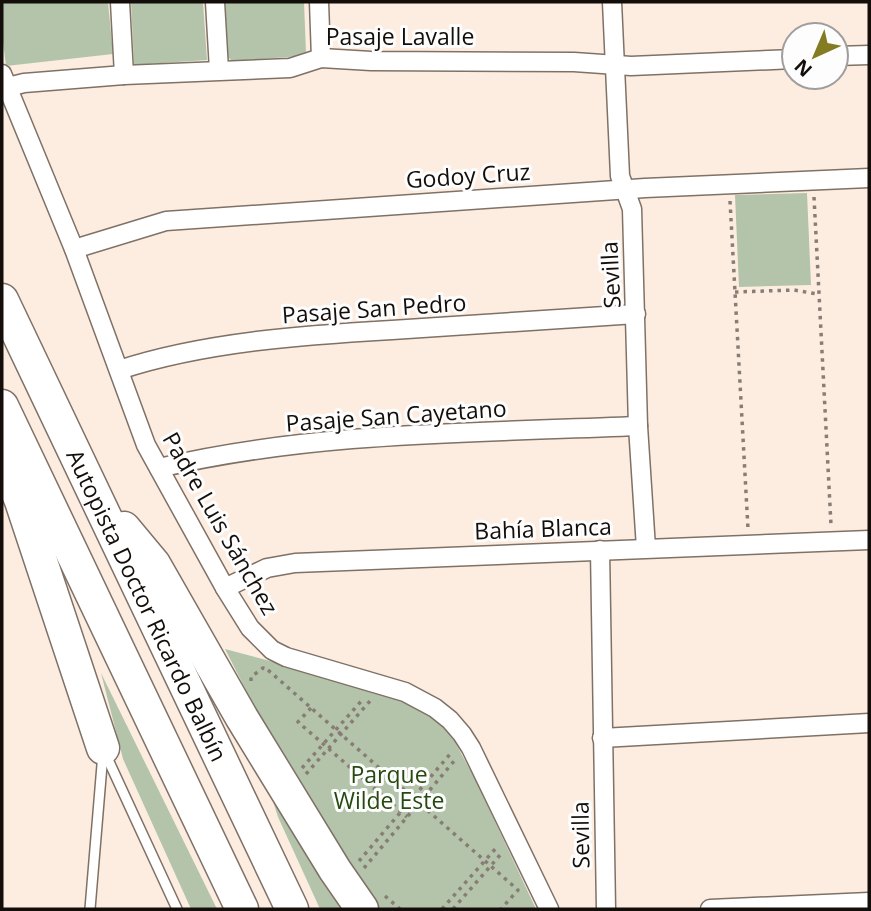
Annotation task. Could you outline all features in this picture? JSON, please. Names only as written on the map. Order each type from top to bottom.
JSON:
[{"type":"highway","name":"Autopista Doctor Ricardo Balbín","points":[[2,300],[292,909]]},
{"type":"highway","name":"Autopista Doctor Ricardo Balbín","points":[[2,406],[242,909]]},
{"type":"highway","points":[[2,455],[21,501],[103,748]]},
{"type":"highway","points":[[92,487],[153,564],[242,718],[335,870],[371,900]]},
{"type":"street","points":[[120,2],[124,75]]},
{"type":"street","points":[[215,2],[219,70]]},
{"type":"street","points":[[318,2],[321,58]]},
{"type":"street","name":"Sevilla","points":[[612,2],[620,176],[632,209],[638,426],[646,548]]},
{"type":"street","points":[[850,56],[869,55]]},
{"type":"street","name":"Pasaje Lavalle","points":[[5,81],[24,83],[124,75],[290,68],[321,58],[615,65],[780,59]]},
{"type":"street","name":"Padre Luis Sánchez","points":[[5,81],[74,249],[137,422],[159,468],[250,628],[272,650],[300,663],[405,692],[418,697],[450,720],[471,748],[550,909]]},
{"type":"street","name":"Godoy Cruz","points":[[74,249],[166,221],[624,190],[869,178]]},
{"type":"street","name":"Pasaje San Pedro","points":[[119,370],[189,353],[308,335],[636,314]]},
{"type":"street","name":"Pasaje San Cayetano","points":[[159,468],[268,447],[638,426]]},
{"type":"street","name":"Bahía Blanca","points":[[225,588],[253,573],[279,564],[869,540]]},
{"type":"street","name":"Sevilla","points":[[600,550],[606,909]]},
{"type":"street","points":[[602,738],[869,723]]},
{"type":"street","points":[[710,909],[869,902]]},
{"type":"lane","points":[[90,909],[103,748]]},
{"type":"lane","points":[[103,748],[177,909]]},
{"type":"path","points":[[813,181],[832,541]]},
{"type":"path","points":[[729,185],[748,545]]},
{"type":"path","points":[[735,292],[794,290],[817,294]]},
{"type":"path","points":[[251,684],[251,677],[262,668],[280,673]]},
{"type":"path","points":[[268,670],[518,890]]},
{"type":"path","points":[[299,781],[374,697],[354,692]]},
{"type":"path","points":[[296,775],[366,695]]},
{"type":"path","points":[[311,708],[298,722],[407,817]]},
{"type":"path","points":[[359,874],[455,760],[446,744]]},
{"type":"path","points":[[353,868],[451,753]]},
{"type":"path","points":[[442,909],[497,847],[506,866]]},
{"type":"path","points":[[453,909],[501,854]]},
{"type":"path","points":[[512,878],[523,900]]},
{"type":"path","points":[[501,909],[518,890]]},
{"type":"path","points":[[371,900],[400,909]]},
{"type":"green space","points":[[2,2],[108,2],[113,54],[6,66]]},
{"type":"green space","points":[[131,2],[203,2],[207,60],[134,65]]},
{"type":"green space","points":[[225,2],[304,2],[306,53],[301,56],[232,61],[228,57]]},
{"type":"green space","points":[[807,193],[811,285],[739,287],[735,195]]},
{"type":"green space","name":"Parque Wilde Este","points":[[225,649],[395,694],[420,706],[439,721],[455,742],[476,781],[536,909],[376,909],[289,775]]},
{"type":"green space","points":[[101,673],[217,909],[191,909],[123,759]]},
{"type":"green space","points":[[271,795],[350,909],[320,909],[278,817]]}]
